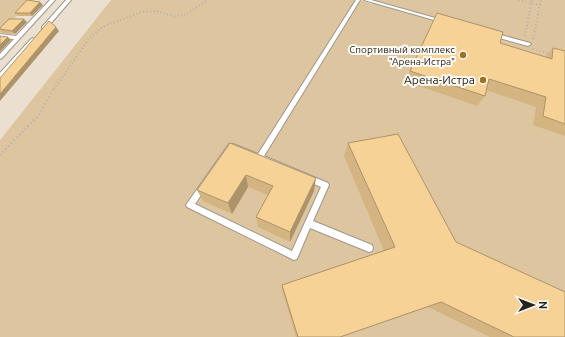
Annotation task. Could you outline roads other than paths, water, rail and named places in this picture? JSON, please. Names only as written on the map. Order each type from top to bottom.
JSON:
[{"type":"lane","points":[[0,77],[69,0]]},
{"type":"lane","points":[[259,158],[358,0]]},
{"type":"lane","points":[[366,0],[450,23]]},
{"type":"lane","points":[[41,3],[51,2]]},
{"type":"lane","points":[[0,57],[51,2]]},
{"type":"lane","points":[[27,20],[34,20]]},
{"type":"lane","points":[[488,33],[530,43]]},
{"type":"lane","points":[[0,36],[18,38]]},
{"type":"lane","points":[[231,146],[259,158],[325,185],[294,256],[190,205],[231,146]]},
{"type":"lane","points":[[308,223],[369,248]]},
{"type":"place","name":"Спортивный комплекс \"Арена-Истра\"","points":[[463,55]]},
{"type":"place","name":"Арена-Истра","points":[[483,80]]}]
